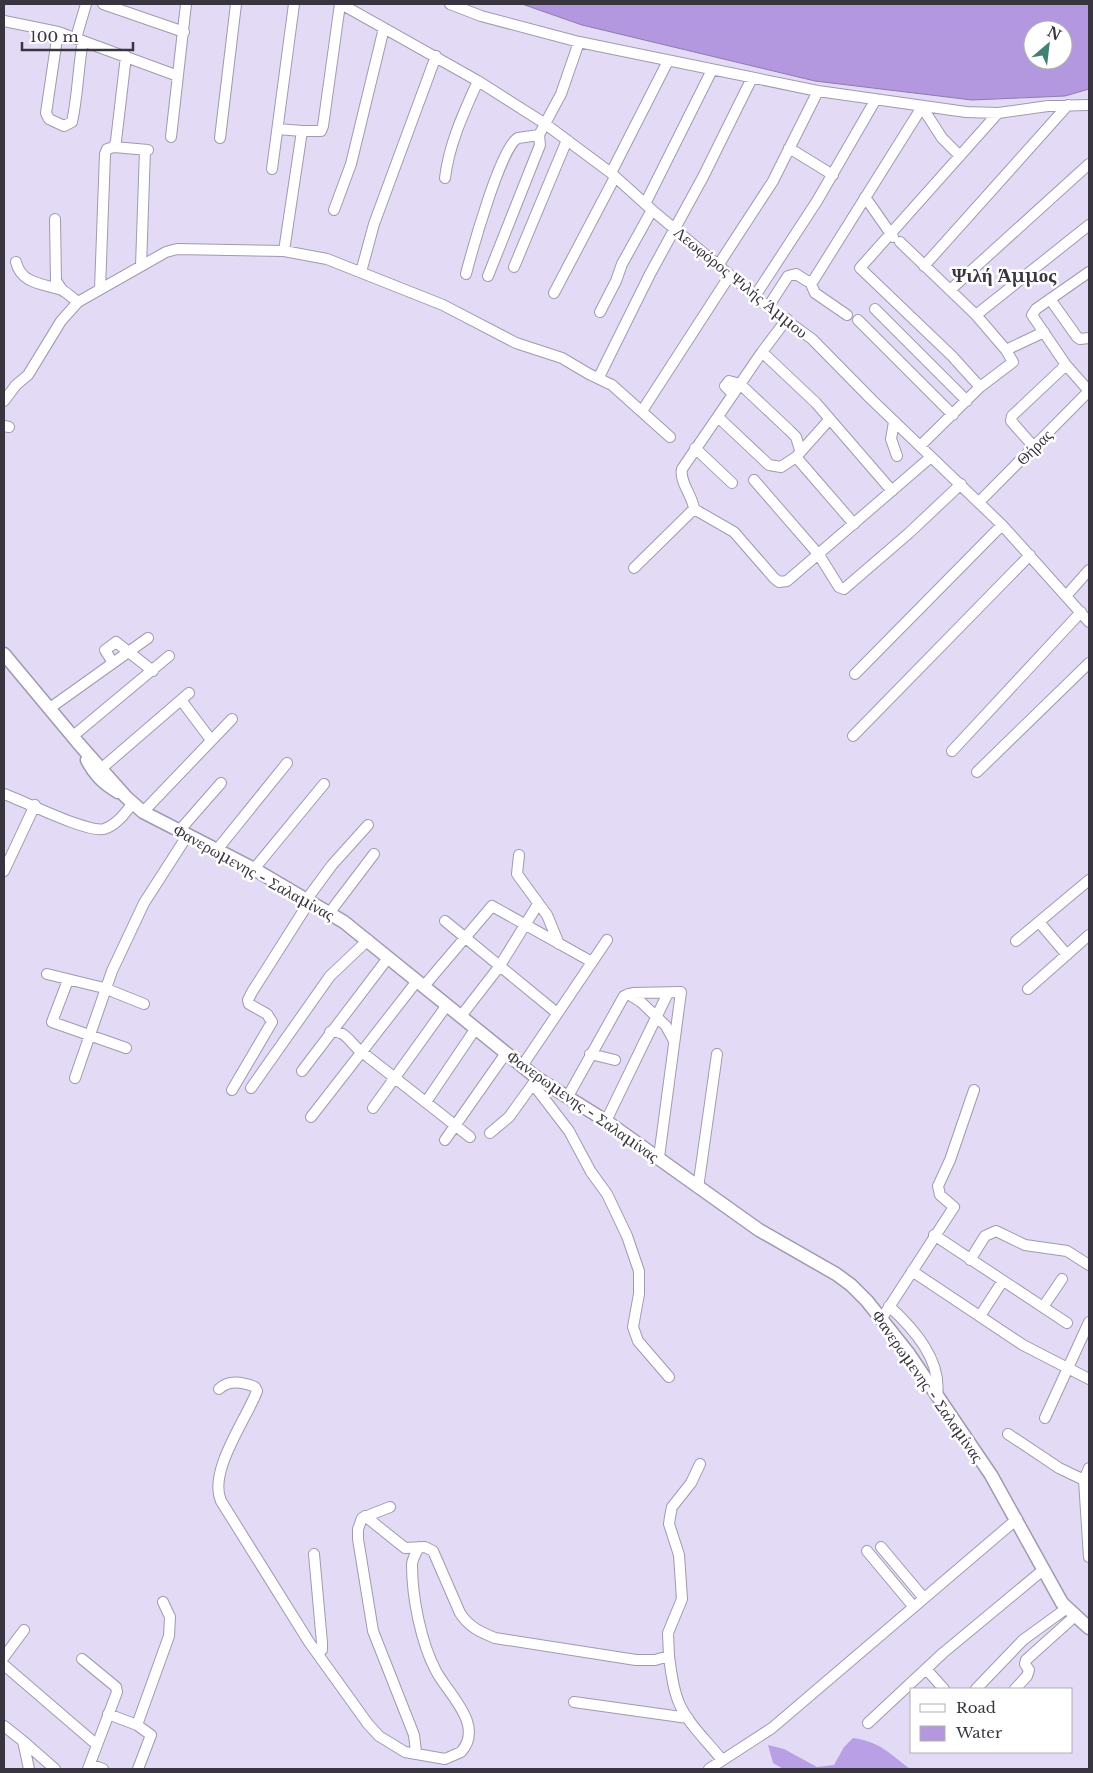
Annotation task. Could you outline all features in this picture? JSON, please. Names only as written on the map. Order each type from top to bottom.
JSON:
[{"type":"main road","name":"Φανερωμενης - Σαλαμίνας","points":[[4,654],[76,740],[129,800],[143,812],[254,869],[330,912],[447,1004],[522,1066],[535,1081],[606,1121],[759,1230],[852,1285],[882,1318],[937,1396],[991,1475],[1017,1519],[1043,1570],[1071,1612],[1089,1628]]},
{"type":"main road","points":[[76,740],[95,774],[105,784],[129,800]]},
{"type":"street","points":[[58,32],[46,113],[49,119],[64,126],[72,122],[74,113],[80,39],[86,4]]},
{"type":"street","points":[[102,4],[184,32]]},
{"type":"street","points":[[171,137],[186,4]]},
{"type":"street","points":[[220,138],[236,4]]},
{"type":"street","points":[[272,169],[294,4]]},
{"type":"street","points":[[278,129],[316,132],[321,131],[324,126],[341,4]]},
{"type":"street","name":"Λεωφόρος Ψιλής Άμμου","points":[[341,4],[436,56],[544,123],[613,175],[648,207],[755,296],[812,339],[894,422],[980,502],[1030,554],[1089,622]]},
{"type":"street","points":[[450,4],[481,16],[579,42],[818,91],[922,107],[998,113],[1068,105],[1089,105]]},
{"type":"street","points":[[4,21],[58,32],[178,76]]},
{"type":"street","points":[[334,210],[351,164],[384,28]]},
{"type":"street","points":[[488,276],[540,145],[539,135],[561,94],[579,42]]},
{"type":"street","points":[[114,148],[126,56]]},
{"type":"street","points":[[361,272],[374,224],[436,56]]},
{"type":"street","points":[[554,293],[668,61]]},
{"type":"street","points":[[600,312],[616,281],[622,264],[712,70]]},
{"type":"street","points":[[599,377],[650,274],[676,230],[752,78]]},
{"type":"street","points":[[445,178],[446,164],[461,120],[478,81]]},
{"type":"street","points":[[718,264],[759,204],[818,91]]},
{"type":"street","points":[[755,296],[833,175],[876,99]]},
{"type":"street","points":[[924,266],[930,257],[1068,105]]},
{"type":"street","points":[[922,107],[942,138],[960,156]]},
{"type":"street","points":[[810,282],[813,281],[922,107]]},
{"type":"street","points":[[980,386],[922,326],[862,272],[861,264],[998,113]]},
{"type":"street","points":[[284,251],[302,131]]},
{"type":"street","points":[[466,274],[486,204],[514,139],[539,135]]},
{"type":"street","points":[[514,267],[567,140]]},
{"type":"street","points":[[789,148],[833,175]]},
{"type":"street","points":[[100,289],[104,154],[107,149],[147,150],[141,266]]},
{"type":"street","points":[[950,290],[1089,164]]},
{"type":"street","points":[[865,197],[889,234],[900,242],[976,315],[1012,358],[1011,365],[980,386],[920,446]]},
{"type":"street","points":[[54,219],[56,281],[63,291],[78,302]]},
{"type":"street","points":[[976,315],[1089,225]]},
{"type":"street","points":[[900,242],[930,257]]},
{"type":"street","points":[[4,402],[16,385],[28,375],[61,321],[78,302],[141,266],[172,250],[284,251],[327,259],[443,305],[516,343],[551,352],[589,374],[599,377],[621,391],[647,418],[670,437]]},
{"type":"street","points":[[16,262],[18,269],[27,278],[45,287],[63,291]]},
{"type":"street","points":[[768,306],[788,276],[796,274],[810,282],[815,293],[847,316]]},
{"type":"street","points":[[1089,274],[1036,308],[1032,315],[1066,365],[1089,391]]},
{"type":"street","points":[[642,411],[730,275]]},
{"type":"street","points":[[1050,299],[1078,337],[1080,339],[1089,338]]},
{"type":"street","points":[[875,309],[967,401]]},
{"type":"street","points":[[740,384],[787,319]]},
{"type":"street","points":[[858,320],[953,415]]},
{"type":"street","points":[[1006,350],[1044,332]]},
{"type":"street","points":[[762,352],[816,403],[892,491]]},
{"type":"street","points":[[1034,446],[1011,421],[1012,416],[1066,365]]},
{"type":"street","points":[[634,568],[694,509],[694,500],[681,473],[695,448],[733,394],[727,389],[726,383],[733,381],[740,384],[796,437],[798,454],[854,524]]},
{"type":"street","points":[[4,385],[16,385]]},
{"type":"street","name":"Θήρας","points":[[980,502],[1089,391]]},
{"type":"street","points":[[718,417],[770,465],[781,467],[798,454],[829,420]]},
{"type":"street","points":[[894,422],[890,439],[897,456]]},
{"type":"street","points":[[695,448],[732,483]]},
{"type":"street","points":[[694,509],[734,532],[779,582],[787,580],[819,555],[931,457]]},
{"type":"street","points":[[754,480],[819,555],[839,587],[844,589],[909,533],[961,484]]},
{"type":"street","points":[[855,674],[1002,525]]},
{"type":"street","points":[[853,736],[1030,554]]},
{"type":"street","points":[[1066,596],[1089,570]]},
{"type":"street","points":[[952,752],[1081,612]]},
{"type":"street","points":[[50,708],[148,638]]},
{"type":"street","points":[[114,663],[106,650],[112,644],[118,643],[153,672]]},
{"type":"street","points":[[76,740],[169,656]]},
{"type":"street","points":[[977,772],[1089,663]]},
{"type":"street","points":[[102,768],[190,693]]},
{"type":"street","points":[[181,700],[211,740]]},
{"type":"street","points":[[143,812],[232,719]]},
{"type":"street","points":[[216,851],[287,763]]},
{"type":"street","points":[[75,1078],[104,988],[144,903],[183,833],[221,783]]},
{"type":"street","points":[[254,869],[324,784]]},
{"type":"street","points":[[4,794],[84,826],[99,829],[111,826],[121,818],[129,800]]},
{"type":"street","points":[[4,871],[35,806]]},
{"type":"street","points":[[232,1090],[272,1022],[267,1014],[249,1004],[248,1000],[304,910],[307,898],[332,865],[368,825]]},
{"type":"street","points":[[330,912],[374,854]]},
{"type":"street","points":[[519,855],[517,874],[549,918],[560,944]]},
{"type":"street","points":[[1016,942],[1089,880]]},
{"type":"street","points":[[461,1016],[499,967],[538,904]]},
{"type":"street","points":[[311,1117],[420,983],[466,938],[492,906],[592,962]]},
{"type":"street","points":[[445,921],[499,967],[558,1013]]},
{"type":"street","points":[[1039,922],[1067,955]]},
{"type":"street","points":[[1028,990],[1089,935]]},
{"type":"street","points":[[251,1088],[330,976],[368,940]]},
{"type":"street","points":[[522,1066],[607,940]]},
{"type":"street","points":[[302,1071],[388,958]]},
{"type":"street","points":[[47,974],[104,988],[144,1004]]},
{"type":"street","points":[[68,980],[52,1022],[126,1048]]},
{"type":"street","points":[[567,1098],[618,1006],[628,994],[681,992],[658,1157]]},
{"type":"street","points":[[606,1121],[668,993]]},
{"type":"street","points":[[628,994],[641,1002],[666,1026],[674,1041]]},
{"type":"street","points":[[373,1108],[447,1004]]},
{"type":"street","points":[[426,1102],[476,1028]]},
{"type":"street","points":[[330,1032],[341,1032],[363,1052],[470,1137]]},
{"type":"street","points":[[445,1140],[506,1053]]},
{"type":"street","points":[[590,1054],[614,1060]]},
{"type":"street","points":[[698,1188],[717,1054]]},
{"type":"street","points":[[490,1133],[509,1118],[535,1081],[569,1130],[591,1172],[608,1194],[627,1236],[638,1271],[640,1294],[633,1327],[638,1341],[669,1377]]},
{"type":"street","points":[[882,1318],[934,1235],[954,1207],[940,1195],[938,1186],[950,1160],[974,1090]]},
{"type":"street","points":[[970,1260],[985,1236],[996,1231],[1025,1245],[1067,1251],[1089,1265]]},
{"type":"street","points":[[934,1235],[1002,1282],[1067,1323]]},
{"type":"street","points":[[912,1271],[1022,1345],[1089,1379]]},
{"type":"street","points":[[1043,1307],[1062,1279]]},
{"type":"street","points":[[980,1316],[1002,1282]]},
{"type":"street","points":[[889,1306],[909,1326],[933,1362],[939,1382],[937,1396]]},
{"type":"street","points":[[1045,1418],[1089,1322]]},
{"type":"street","points":[[218,1389],[223,1384],[238,1382],[255,1387],[257,1391],[220,1472],[218,1496],[317,1653],[368,1724],[379,1736],[397,1748],[438,1759],[457,1756],[465,1748],[470,1735],[468,1722],[436,1670],[424,1638],[419,1619],[412,1564],[419,1547]]},
{"type":"street","points":[[1008,1434],[1059,1468],[1084,1480]]},
{"type":"street","points":[[700,1464],[690,1483],[672,1507],[670,1517],[669,1524],[679,1555],[682,1599],[668,1633],[669,1656],[672,1678],[679,1702],[688,1718],[722,1760]]},
{"type":"street","points":[[1089,1468],[1084,1480],[1089,1557]]},
{"type":"street","points":[[390,1507],[365,1516],[358,1529],[358,1538],[373,1631],[414,1735],[416,1752]]},
{"type":"street","points":[[365,1516],[401,1546],[409,1549],[425,1547],[433,1552],[460,1613],[465,1620],[480,1632],[495,1638],[636,1660],[655,1660],[669,1656]]},
{"type":"street","points":[[709,1769],[772,1728],[923,1597],[1017,1519]]},
{"type":"street","points":[[881,1547],[923,1597]]},
{"type":"street","points":[[867,1552],[913,1606]]},
{"type":"street","points":[[314,1554],[322,1643],[322,1650],[317,1653]]},
{"type":"street","points":[[868,1723],[926,1669],[1043,1570]]},
{"type":"street","points":[[136,1725],[169,1636],[170,1617],[163,1602]]},
{"type":"street","points":[[977,1688],[1023,1640],[1071,1612]]},
{"type":"street","points":[[1016,1688],[1027,1676],[1029,1670],[1026,1660],[1071,1612]]},
{"type":"street","points":[[4,1657],[24,1630]]},
{"type":"street","points":[[82,1659],[116,1687],[117,1692],[89,1766],[103,1769]]},
{"type":"street","points":[[4,1665],[97,1745]]},
{"type":"street","points":[[926,1669],[943,1688]]},
{"type":"street","points":[[574,1702],[688,1718]]},
{"type":"street","points":[[108,1714],[136,1725],[152,1735],[138,1769]]},
{"type":"street","points":[[4,1741],[8,1729],[55,1769]]},
{"type":"street","points":[[24,1741],[29,1769]]},
{"type":"street","points":[[35,1769],[43,1758]]},
{"type":"shaded area","points":[[853,1738],[877,1745],[910,1769],[783,1769],[773,1763],[768,1745],[784,1749],[817,1767],[834,1765],[844,1747]]},
{"type":"water","points":[[522,4],[1089,4],[1089,89],[1065,96],[972,100],[815,81],[582,25]]},
{"type":"district","name":"Ψιλή Άμμος","points":[[1004,275]]}]
